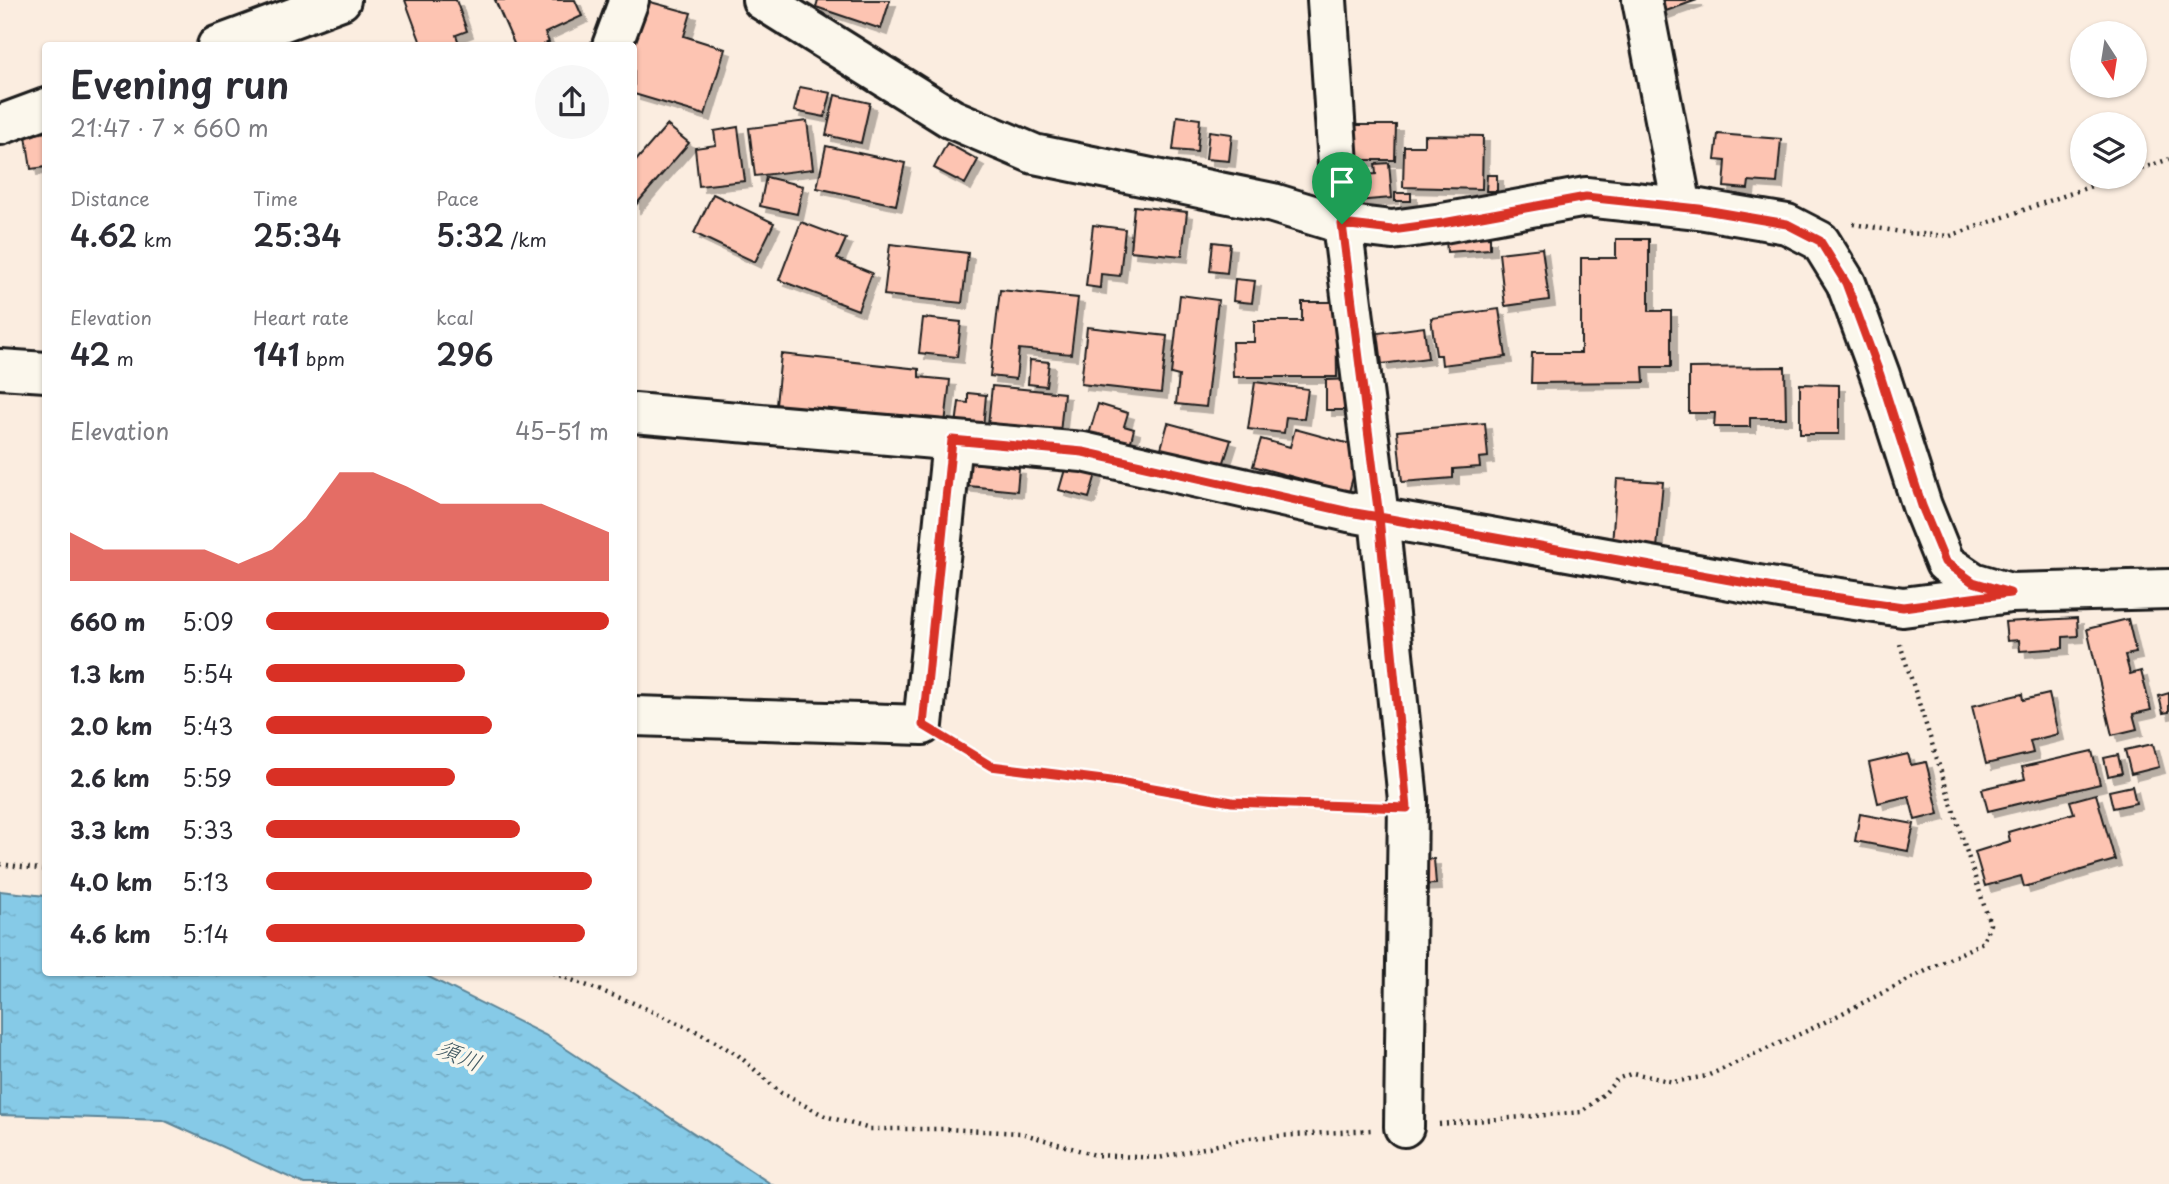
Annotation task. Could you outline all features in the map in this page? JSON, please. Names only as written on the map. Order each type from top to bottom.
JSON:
[{"type":"street","points":[[228,42],[341,0]]},
{"type":"street","points":[[613,42],[629,0]]},
{"type":"street","points":[[762,0],[952,120],[1034,154],[1273,203],[1342,224],[1392,230],[1586,197],[1682,207],[1787,224],[1820,241],[1846,283],[1880,375],[1922,506],[1945,562],[1973,582],[2010,593]]},
{"type":"street","points":[[1327,0],[1342,224],[1379,517],[1407,808],[1404,1127]]},
{"type":"street","points":[[1642,0],[1682,207]]},
{"type":"street","points":[[0,125],[42,109]]},
{"type":"street","points":[[0,369],[42,372]]},
{"type":"street","points":[[637,414],[1083,452],[1349,512],[1791,591],[1903,607],[2010,593],[2169,589]]},
{"type":"street","points":[[637,716],[923,725],[952,440]]},
{"type":"path","points":[[2147,166],[2169,159]]},
{"type":"path","points":[[1840,222],[1907,233],[1950,236],[2083,189]]},
{"type":"path","points":[[923,725],[991,766],[1119,782],[1232,802],[1407,808]]},
{"type":"path","points":[[0,864],[42,869]]},
{"type":"water","name":"須川","points":[[0,891],[42,896],[42,976],[427,976],[545,1035],[771,1184],[304,1184],[163,1120],[0,1115]]},
{"type":"building","points":[[405,0],[456,0],[467,31],[456,35],[459,42],[421,42]]},
{"type":"building","points":[[495,0],[575,0],[582,16],[545,33],[549,42],[513,42]]},
{"type":"building","points":[[643,0],[691,13],[684,36],[725,49],[705,115],[637,95],[637,42],[630,42]]},
{"type":"building","points":[[818,0],[890,0],[881,29],[816,7]]},
{"type":"building","points":[[1658,0],[1697,0],[1663,12]]},
{"type":"building","points":[[800,87],[831,93],[825,117],[794,111]]},
{"type":"building","points":[[835,95],[870,103],[861,143],[826,135]]},
{"type":"building","points":[[1177,116],[1200,119],[1197,152],[1173,150]]},
{"type":"building","points":[[807,121],[813,169],[755,176],[749,128]]},
{"type":"building","points":[[667,125],[689,143],[637,204],[637,160]]},
{"type":"building","points":[[1351,125],[1396,125],[1395,160],[1350,160]]},
{"type":"building","points":[[738,127],[745,181],[699,186],[695,148],[716,145],[714,131]]},
{"type":"building","points":[[1209,131],[1232,134],[1229,161],[1206,159]]},
{"type":"building","points":[[42,133],[42,168],[31,169],[26,136]]},
{"type":"building","points":[[1718,134],[1781,139],[1777,183],[1749,181],[1748,189],[1724,187],[1726,161],[1715,160]]},
{"type":"building","points":[[1424,135],[1483,136],[1482,189],[1403,187],[1404,146],[1424,146]]},
{"type":"building","points":[[947,143],[978,160],[965,184],[934,168]]},
{"type":"building","points":[[826,146],[905,163],[896,205],[817,188]]},
{"type":"building","points":[[1389,163],[1392,198],[1355,201],[1353,176],[1376,174],[1375,164]]},
{"type":"building","points":[[1487,175],[1497,175],[1497,191],[1486,191]]},
{"type":"building","points":[[766,177],[803,186],[797,214],[760,206]]},
{"type":"building","points":[[1395,193],[1411,193],[1411,201],[1395,201]]},
{"type":"building","points":[[713,194],[774,223],[755,262],[694,233]]},
{"type":"building","points":[[1134,206],[1187,212],[1182,256],[1130,251]]},
{"type":"building","points":[[801,222],[846,239],[837,259],[872,273],[858,310],[779,280]]},
{"type":"building","points":[[1093,225],[1125,229],[1120,276],[1101,274],[1100,288],[1086,286]]},
{"type":"building","points":[[1490,237],[1490,249],[1447,252],[1446,240]]},
{"type":"building","points":[[1616,239],[1649,239],[1649,311],[1671,311],[1671,367],[1643,367],[1644,382],[1531,383],[1532,353],[1581,353],[1581,258],[1616,258]]},
{"type":"building","points":[[1213,242],[1230,244],[1227,273],[1210,271]]},
{"type":"building","points":[[890,244],[968,253],[962,303],[884,295]]},
{"type":"building","points":[[1542,248],[1549,300],[1505,306],[1499,253]]},
{"type":"building","points":[[1235,279],[1255,281],[1252,303],[1233,301]]},
{"type":"building","points":[[1000,290],[1078,298],[1071,354],[1019,349],[1016,379],[990,376]]},
{"type":"building","points":[[1180,295],[1218,300],[1206,407],[1176,404],[1179,376],[1171,374]]},
{"type":"building","points":[[1302,302],[1336,302],[1337,377],[1233,377],[1232,342],[1254,342],[1254,321],[1302,321]]},
{"type":"building","points":[[1499,309],[1506,357],[1442,365],[1441,355],[1436,355],[1431,318]]},
{"type":"building","points":[[923,318],[961,322],[957,357],[919,353]]},
{"type":"building","points":[[1087,327],[1167,336],[1161,393],[1081,384]]},
{"type":"building","points":[[1424,327],[1428,358],[1382,364],[1378,333]]},
{"type":"building","points":[[781,354],[919,369],[919,377],[950,380],[945,424],[776,405]]},
{"type":"building","points":[[1030,360],[1049,362],[1046,386],[1028,384]]},
{"type":"building","points":[[1785,367],[1786,418],[1750,418],[1750,427],[1714,427],[1715,413],[1689,413],[1689,368]]},
{"type":"building","points":[[1355,379],[1355,410],[1326,410],[1326,380]]},
{"type":"building","points":[[1255,382],[1308,389],[1304,419],[1286,417],[1284,433],[1248,429]]},
{"type":"building","points":[[1800,384],[1839,385],[1839,434],[1800,434]]},
{"type":"building","points":[[992,386],[1064,393],[1060,433],[988,425]]},
{"type":"building","points":[[968,393],[986,395],[983,428],[956,425],[959,402],[968,403]]},
{"type":"building","points":[[1098,404],[1128,413],[1124,426],[1134,429],[1129,449],[1088,438]]},
{"type":"building","points":[[1168,423],[1231,440],[1222,468],[1160,452]]},
{"type":"building","points":[[1485,423],[1488,457],[1479,458],[1480,467],[1453,469],[1453,478],[1402,482],[1397,431]]},
{"type":"building","points":[[1295,429],[1361,447],[1349,492],[1253,466],[1261,439],[1290,447]]},
{"type":"building","points":[[962,462],[1019,468],[1017,491],[959,485]]},
{"type":"building","points":[[1066,466],[1096,474],[1089,498],[1059,490]]},
{"type":"building","points":[[1617,479],[1663,482],[1657,548],[1612,544]]},
{"type":"building","points":[[2077,618],[2078,636],[2063,637],[2063,648],[2020,651],[2019,640],[2007,641],[2005,622]]},
{"type":"building","points":[[2128,619],[2136,653],[2125,655],[2130,674],[2141,671],[2151,710],[2133,714],[2137,729],[2112,735],[2087,629]]},
{"type":"building","points":[[2169,693],[2169,712],[2163,713],[2159,696]]},
{"type":"building","points":[[2022,694],[2023,700],[2049,694],[2058,734],[2030,741],[2033,753],[1986,764],[1972,706]]},
{"type":"building","points":[[2153,744],[2159,767],[2131,774],[2125,750]]},
{"type":"building","points":[[2092,751],[2100,784],[1988,811],[1982,789],[2025,779],[2022,767]]},
{"type":"building","points":[[1908,754],[1911,765],[1926,762],[1939,814],[1915,820],[1909,796],[1878,803],[1869,763]]},
{"type":"building","points":[[2118,755],[2122,773],[2108,776],[2104,758]]},
{"type":"building","points":[[2132,786],[2136,803],[2113,808],[2109,791]]},
{"type":"building","points":[[2096,794],[2115,860],[2024,887],[2021,876],[1985,886],[1975,852],[2010,841],[2008,832],[2074,813],[2070,801]]},
{"type":"building","points":[[1860,814],[1914,824],[1908,851],[1855,841]]},
{"type":"building","points":[[1434,859],[1436,884],[1415,885],[1413,860]]},
{"type":"route","points":[[1342,224],[1379,517],[1407,808],[1232,802],[1119,782],[991,766],[923,725],[952,440],[1083,452],[1349,512],[1379,517],[1791,591],[1903,607],[2010,593],[1973,582],[1945,562],[1922,506],[1880,375],[1846,283],[1820,241],[1787,224],[1699,209],[1586,197],[1392,230],[1342,224]]}]
